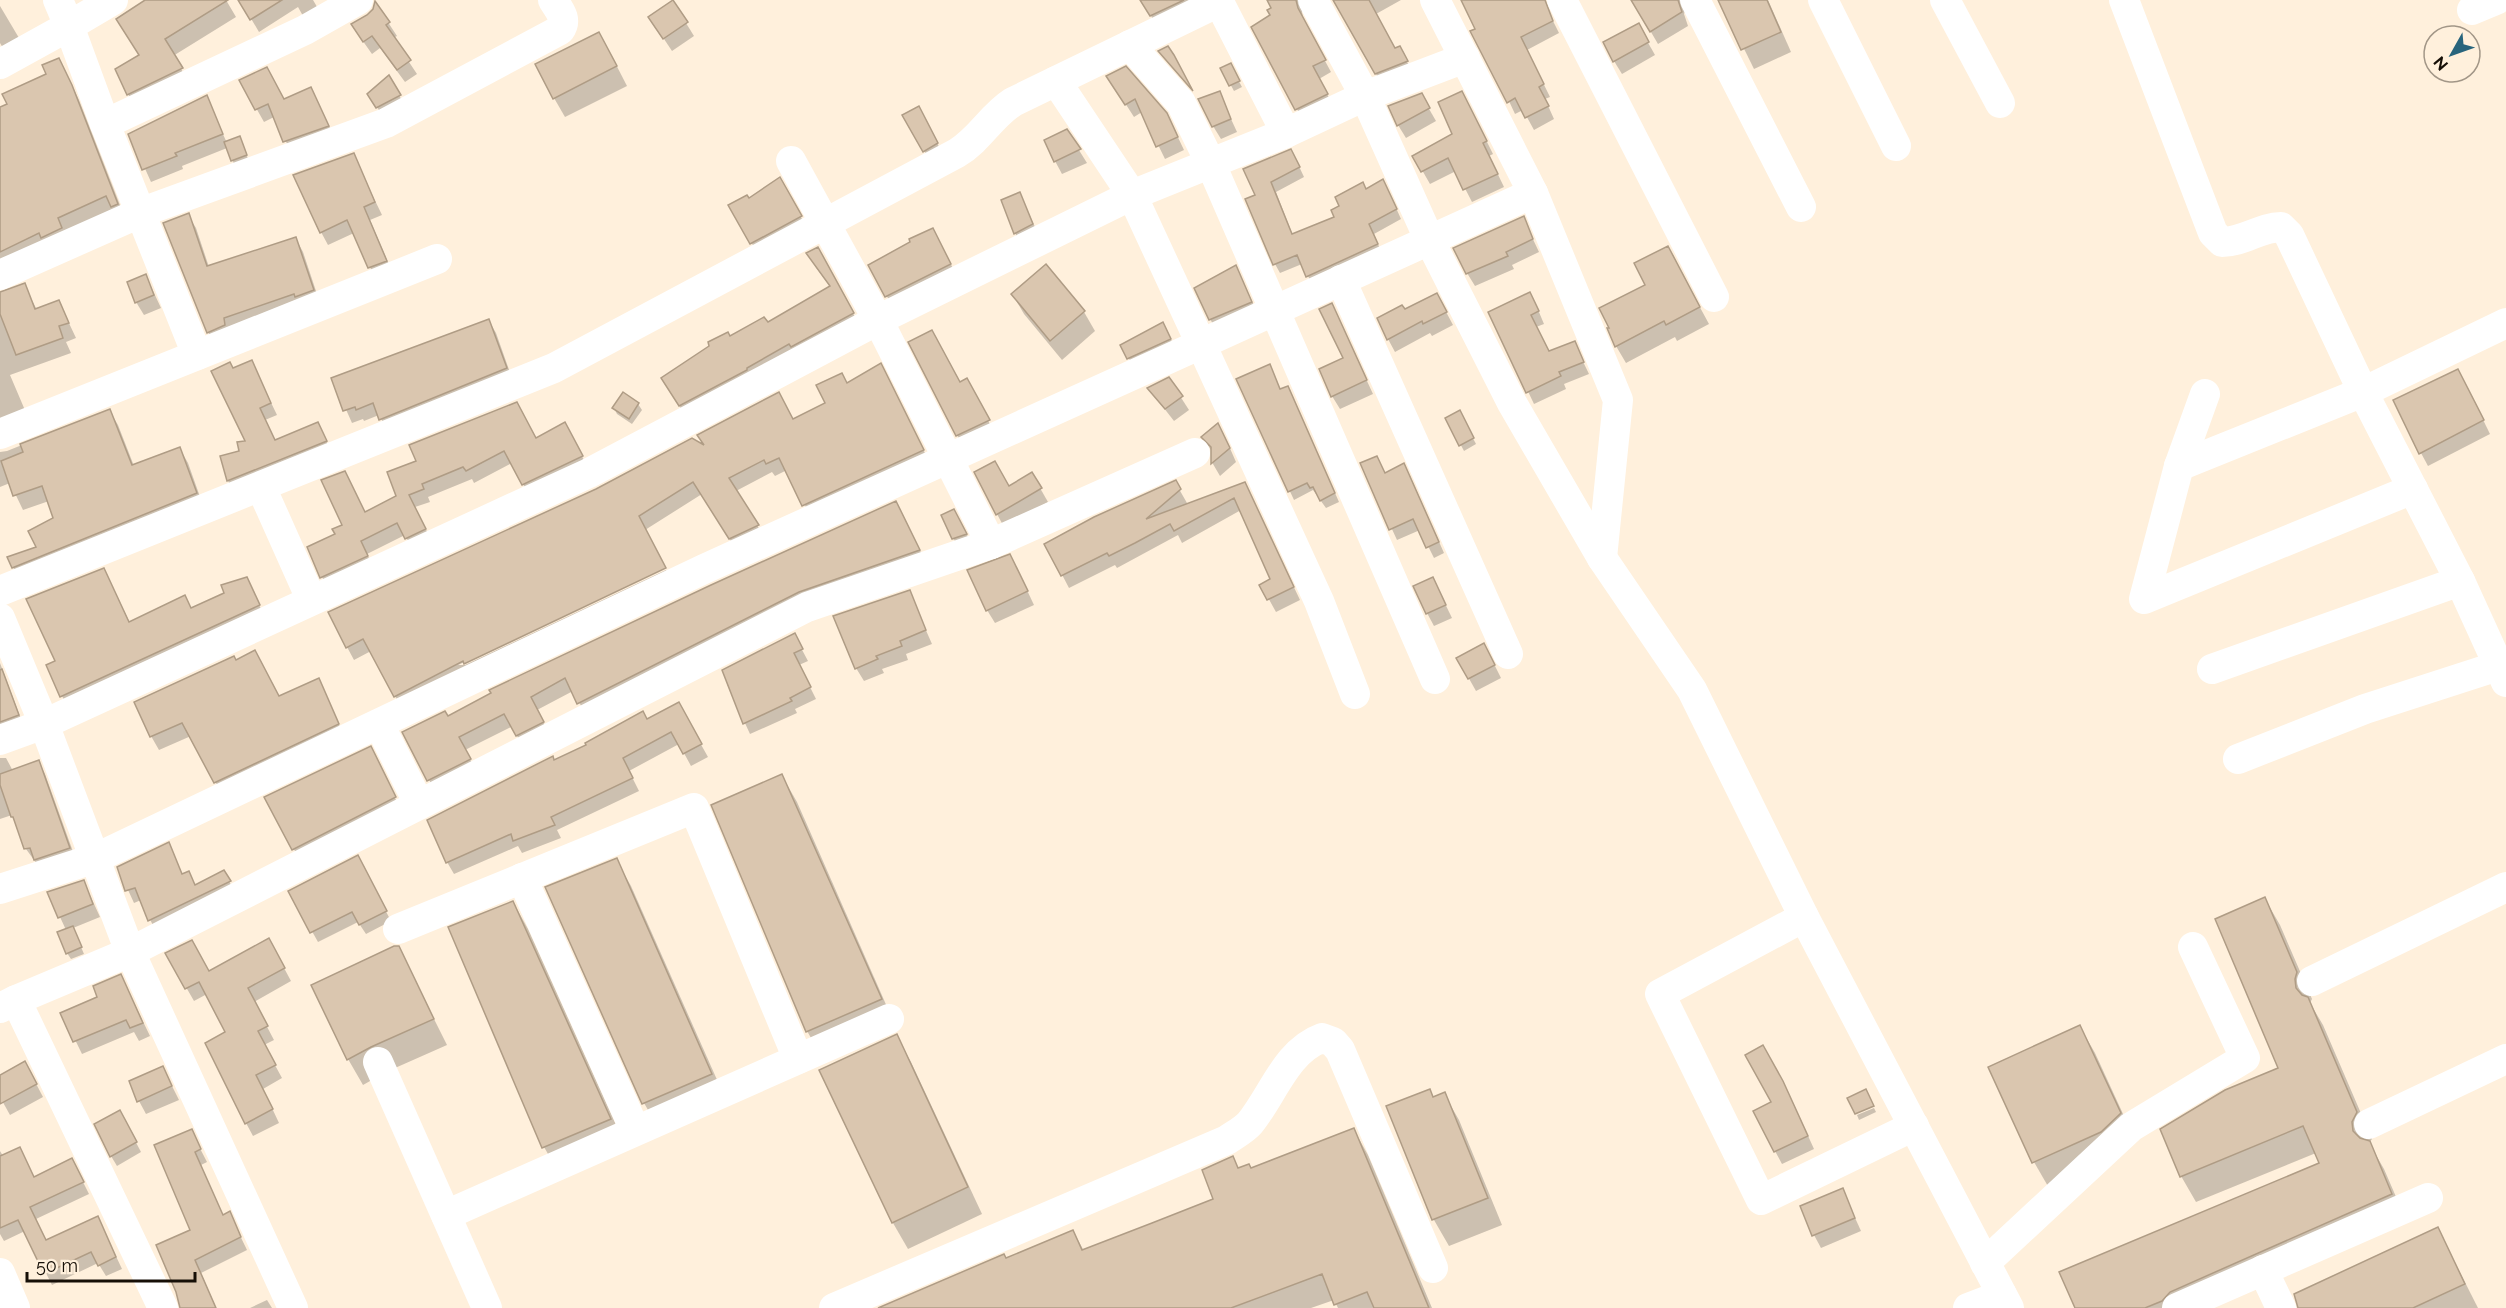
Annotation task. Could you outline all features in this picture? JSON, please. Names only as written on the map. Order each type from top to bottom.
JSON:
[{"type":"street","points":[[0,64],[63,13],[114,0]]},
{"type":"street","points":[[0,274],[142,212],[379,126],[560,30],[564,25],[564,18],[553,0]]},
{"type":"street","points":[[1313,0],[1365,96],[1429,239],[1512,404],[1602,558],[1692,690],[1804,917],[2005,1301],[1968,1308]]},
{"type":"street","points":[[1435,0],[1533,193],[1618,400],[1602,558]]},
{"type":"street","points":[[1562,0],[1714,297]]},
{"type":"street","points":[[1695,0],[1802,207]]},
{"type":"street","points":[[1823,0],[1896,146]]},
{"type":"street","points":[[1945,0],[2000,103]]},
{"type":"street","points":[[2124,0],[2213,233],[2222,242],[2231,242],[2273,227],[2281,227],[2289,235],[2363,392],[2460,581],[2502,674],[2365,709],[2238,759]]},
{"type":"street","points":[[0,591],[554,368],[591,346],[967,147],[1003,108],[1219,1],[1286,133]]},
{"type":"street","points":[[105,124],[340,10]]},
{"type":"street","points":[[63,13],[197,355]]},
{"type":"street","points":[[1130,45],[1181,103],[1210,162],[1435,679]]},
{"type":"street","points":[[0,740],[44,724],[311,599],[589,473],[878,320],[1132,195],[1286,133],[1365,96],[1465,58]]},
{"type":"street","points":[[1056,81],[1132,195],[1318,601],[1355,694]]},
{"type":"street","points":[[791,161],[878,320],[991,544]]},
{"type":"street","points":[[0,889],[96,858],[704,569],[1533,193]]},
{"type":"street","points":[[0,434],[436,259]]},
{"type":"street","points":[[1341,280],[1508,654]]},
{"type":"street","points":[[2179,466],[2363,392],[2506,323]]},
{"type":"street","points":[[2205,394],[2179,466],[2144,599],[2413,489]]},
{"type":"street","points":[[163,1308],[8,1004],[130,952],[807,607],[991,544],[1194,453]]},
{"type":"street","points":[[261,487],[311,599]]},
{"type":"street","points":[[2212,669],[2460,581]]},
{"type":"street","points":[[0,618],[44,724],[130,952],[293,1308]]},
{"type":"street","points":[[379,724],[419,804]]},
{"type":"street","points":[[398,929],[694,808],[798,1059]]},
{"type":"street","points":[[522,878],[635,1130]]},
{"type":"street","points":[[2312,981],[2506,887]]},
{"type":"street","points":[[1804,917],[1660,994],[1761,1200],[1914,1126]]},
{"type":"street","points":[[1985,1263],[2131,1126],[2246,1058],[2193,946]]},
{"type":"street","points":[[446,1215],[889,1019]]},
{"type":"street","points":[[834,1308],[1227,1140],[1248,1125],[1298,1052],[1310,1042],[1322,1038],[1333,1042],[1340,1050],[1433,1268]]},
{"type":"street","points":[[2369,1124],[2506,1059]]},
{"type":"street","points":[[378,1062],[488,1308]]},
{"type":"street","points":[[2177,1308],[2428,1198]]},
{"type":"street","points":[[2263,1270],[2281,1308]]},
{"type":"street","points":[[0,1273],[15,1308]]},
{"type":"building","points":[[145,0],[228,0],[165,39],[183,68],[127,95],[115,69],[139,55],[116,19]]},
{"type":"building","points":[[238,0],[282,0],[250,20]]},
{"type":"building","points":[[673,0],[688,22],[663,39],[648,17]]},
{"type":"building","points":[[1140,0],[1184,0],[1150,16]]},
{"type":"building","points":[[1267,0],[1296,0],[1326,60],[1313,66],[1328,94],[1295,110],[1251,27],[1270,15],[1267,10],[1271,8]]},
{"type":"building","points":[[1333,0],[1369,0],[1395,48],[1400,46],[1408,61],[1375,74]]},
{"type":"building","points":[[1461,0],[1545,0],[1553,21],[1521,37],[1544,84],[1539,87],[1549,106],[1525,118],[1515,98],[1507,103],[1470,31],[1475,29]]},
{"type":"building","points":[[1631,0],[1678,0],[1682,12],[1650,32]]},
{"type":"building","points":[[1718,0],[1767,0],[1781,32],[1741,50]]},
{"type":"building","points":[[375,1],[390,22],[386,25],[411,60],[397,70],[372,36],[363,42],[351,24],[367,15],[373,9]]},
{"type":"building","points":[[1639,23],[1649,42],[1613,62],[1603,42]]},
{"type":"building","points":[[599,32],[617,66],[553,99],[535,64]]},
{"type":"building","points":[[1168,46],[1174,55],[1193,91],[1158,51]]},
{"type":"building","points":[[59,58],[72,85],[118,204],[111,207],[106,196],[58,218],[62,228],[41,238],[39,233],[0,252],[0,107],[7,104],[2,94],[46,74],[42,65]]},
{"type":"building","points":[[1231,63],[1240,81],[1229,86],[1220,68]]},
{"type":"building","points":[[1126,66],[1167,113],[1178,137],[1156,147],[1135,99],[1125,105],[1106,76]]},
{"type":"building","points":[[267,67],[284,99],[311,87],[329,126],[283,142],[268,104],[255,110],[239,80]]},
{"type":"building","points":[[389,75],[401,95],[376,108],[367,94]]},
{"type":"building","points":[[1220,91],[1231,119],[1212,127],[1198,99]]},
{"type":"building","points":[[1462,91],[1487,141],[1483,143],[1498,174],[1463,190],[1448,158],[1421,172],[1412,156],[1452,134],[1438,102]]},
{"type":"building","points":[[1422,93],[1430,108],[1397,126],[1388,106]]},
{"type":"building","points":[[207,95],[223,134],[175,153],[177,156],[142,170],[128,134]]},
{"type":"building","points":[[919,106],[938,143],[923,152],[902,115]]},
{"type":"building","points":[[1067,129],[1081,149],[1054,162],[1044,140]]},
{"type":"building","points":[[240,136],[247,155],[231,161],[224,142]]},
{"type":"building","points":[[1291,149],[1300,167],[1271,182],[1292,234],[1334,217],[1331,210],[1339,206],[1335,197],[1363,182],[1366,189],[1383,179],[1397,209],[1369,224],[1378,244],[1306,277],[1297,255],[1273,265],[1245,199],[1255,195],[1243,169]]},
{"type":"building","points":[[354,153],[375,202],[364,207],[387,261],[368,268],[347,220],[320,233],[293,175]]},
{"type":"building","points":[[780,177],[802,216],[750,244],[728,205],[747,195],[749,198]]},
{"type":"building","points":[[1020,192],[1033,224],[1014,234],[1001,200]]},
{"type":"building","points":[[189,213],[207,266],[296,237],[314,290],[295,297],[294,294],[224,318],[225,325],[207,333],[163,223]]},
{"type":"building","points":[[1524,216],[1533,239],[1506,252],[1508,256],[1466,274],[1453,248]]},
{"type":"building","points":[[933,228],[951,264],[885,297],[868,265],[910,242],[909,239]]},
{"type":"building","points":[[1668,246],[1700,307],[1666,325],[1664,321],[1615,347],[1599,308],[1645,285],[1634,263]]},
{"type":"building","points":[[818,247],[854,313],[791,347],[789,344],[747,370],[679,406],[661,378],[709,346],[708,342],[728,332],[730,336],[764,317],[768,322],[830,286],[806,253]]},
{"type":"building","points":[[1046,264],[1085,311],[1050,341],[1011,294]]},
{"type":"building","points":[[1236,265],[1252,302],[1209,320],[1194,288]]},
{"type":"building","points":[[146,274],[154,295],[135,303],[127,282]]},
{"type":"building","points":[[25,283],[35,309],[59,300],[69,323],[59,326],[63,338],[16,355],[0,314],[0,292]]},
{"type":"building","points":[[1530,292],[1539,311],[1531,315],[1549,351],[1575,341],[1584,362],[1559,372],[1561,376],[1526,393],[1488,312]]},
{"type":"building","points":[[1437,293],[1447,312],[1423,324],[1422,321],[1387,340],[1377,318],[1402,305],[1405,309]]},
{"type":"building","points":[[1332,303],[1367,380],[1331,397],[1319,369],[1343,358],[1319,309]]},
{"type":"building","points":[[489,319],[507,368],[379,420],[373,403],[356,410],[355,407],[343,411],[331,378]]},
{"type":"building","points":[[1163,322],[1171,339],[1127,359],[1120,345]]},
{"type":"building","points":[[932,330],[960,382],[967,378],[990,420],[956,436],[908,342]]},
{"type":"building","points":[[252,360],[271,403],[260,408],[275,440],[318,422],[327,441],[227,481],[220,456],[239,451],[237,442],[245,441],[211,371],[230,362],[233,368]]},
{"type":"building","points":[[881,363],[924,450],[802,506],[779,458],[766,464],[764,460],[729,478],[759,525],[729,539],[693,482],[639,516],[666,568],[464,664],[463,661],[394,697],[363,639],[346,648],[328,612],[596,489],[692,438],[704,445],[697,435],[779,392],[793,419],[825,403],[816,385],[842,373],[847,383]]},
{"type":"building","points":[[1270,364],[1280,389],[1288,386],[1335,493],[1320,501],[1313,487],[1310,488],[1307,483],[1288,492],[1236,379]]},
{"type":"building","points":[[2458,369],[2484,420],[2419,454],[2393,400]]},
{"type":"building","points":[[1169,377],[1183,396],[1165,409],[1147,388]]},
{"type":"building","points":[[623,392],[639,403],[629,419],[612,408]]},
{"type":"building","points":[[517,402],[536,438],[565,422],[583,456],[522,485],[504,451],[466,471],[463,467],[422,484],[424,489],[409,495],[426,529],[405,539],[397,523],[361,541],[368,556],[320,578],[307,547],[335,534],[332,529],[342,525],[321,480],[345,471],[365,512],[396,496],[387,472],[416,461],[409,445]]},
{"type":"building","points":[[110,409],[132,465],[180,447],[197,493],[12,568],[7,557],[36,547],[28,531],[53,518],[42,486],[13,496],[1,461],[23,452],[20,444]]},
{"type":"building","points":[[1460,410],[1474,438],[1459,446],[1445,418]]},
{"type":"building","points":[[1218,423],[1230,448],[1211,464],[1211,447],[1201,437]]},
{"type":"building","points":[[1377,456],[1385,473],[1404,463],[1439,542],[1426,548],[1413,519],[1389,530],[1360,463]]},
{"type":"building","points":[[995,461],[1009,486],[1032,472],[1042,488],[996,515],[974,472]]},
{"type":"building","points":[[1176,480],[1181,489],[1146,519],[1245,482],[1294,587],[1267,600],[1259,585],[1270,579],[1234,498],[1174,531],[1170,524],[1109,556],[1107,553],[1061,576],[1044,544],[1094,517]]},
{"type":"building","points":[[896,501],[920,550],[799,592],[577,704],[565,678],[531,697],[544,722],[516,736],[504,714],[459,737],[471,759],[427,781],[402,732],[445,711],[448,716],[491,693],[489,690]]},
{"type":"building","points":[[954,509],[967,534],[952,539],[941,515]]},
{"type":"building","points":[[1010,554],[1028,591],[986,611],[967,570]]},
{"type":"building","points":[[104,568],[129,622],[185,595],[191,608],[224,593],[221,585],[247,577],[260,605],[60,697],[46,665],[55,661],[26,599]]},
{"type":"building","points":[[1433,577],[1446,605],[1426,614],[1413,586]]},
{"type":"building","points":[[910,590],[926,630],[900,641],[902,646],[876,656],[878,659],[855,669],[833,616]]},
{"type":"building","points":[[795,633],[803,649],[794,653],[811,687],[790,698],[792,701],[743,724],[722,670]]},
{"type":"building","points":[[1484,643],[1495,665],[1468,679],[1456,658]]},
{"type":"building","points":[[255,650],[279,696],[319,678],[339,724],[214,783],[182,723],[150,737],[134,702],[234,656],[236,660]]},
{"type":"building","points":[[2,669],[19,715],[0,722],[0,670]]},
{"type":"building","points":[[679,702],[702,744],[683,754],[671,732],[623,758],[633,778],[551,817],[555,825],[513,841],[511,834],[446,863],[427,820],[553,756],[554,760],[586,745],[585,743],[643,711],[647,719]]},
{"type":"building","points":[[371,746],[396,797],[292,850],[264,797]]},
{"type":"building","points":[[39,760],[70,848],[34,860],[30,848],[24,849],[13,817],[11,817],[0,785],[0,774]]},
{"type":"building","points":[[782,774],[882,999],[806,1032],[711,805]]},
{"type":"building","points":[[169,842],[182,874],[189,871],[195,885],[224,870],[231,881],[148,921],[135,888],[125,891],[117,867]]},
{"type":"building","points":[[358,855],[387,911],[359,925],[352,912],[310,933],[288,891]]},
{"type":"building","points":[[617,858],[712,1074],[642,1104],[545,887]]},
{"type":"building","points":[[84,880],[93,904],[58,918],[47,892]]},
{"type":"building","points":[[2265,897],[2297,972],[2296,988],[2302,995],[2308,997],[2357,1112],[2352,1122],[2353,1131],[2360,1138],[2370,1141],[2392,1194],[2170,1292],[2162,1301],[2145,1308],[2075,1308],[2059,1272],[2319,1163],[2303,1126],[2180,1177],[2160,1129],[2225,1090],[2278,1068],[2215,919]]},
{"type":"building","points":[[513,901],[611,1119],[542,1148],[448,927]]},
{"type":"building","points":[[73,926],[82,947],[66,954],[57,932]]},
{"type":"building","points":[[269,938],[285,968],[248,988],[268,1026],[258,1031],[276,1065],[256,1075],[273,1109],[245,1124],[205,1043],[225,1032],[199,982],[185,989],[165,953],[192,940],[209,971]]},
{"type":"building","points":[[394,946],[399,946],[434,1019],[347,1060],[311,985]]},
{"type":"building","points":[[121,974],[143,1023],[130,1028],[126,1020],[73,1042],[60,1013],[97,997],[93,986]]},
{"type":"building","points":[[2080,1025],[2121,1113],[2101,1132],[2032,1163],[1988,1067]]},
{"type":"building","points":[[897,1034],[968,1187],[892,1223],[819,1070]]},
{"type":"building","points":[[1763,1045],[1783,1081],[1808,1136],[1774,1152],[1753,1111],[1771,1102],[1745,1055]]},
{"type":"building","points":[[25,1061],[37,1084],[0,1104],[0,1075]]},
{"type":"building","points":[[163,1066],[172,1086],[137,1102],[129,1081]]},
{"type":"building","points":[[1430,1089],[1433,1097],[1445,1092],[1488,1198],[1432,1220],[1386,1106]]},
{"type":"building","points":[[1866,1089],[1874,1106],[1855,1114],[1847,1098]]},
{"type":"building","points":[[120,1110],[137,1142],[110,1157],[94,1124]]},
{"type":"building","points":[[1354,1128],[1429,1308],[1374,1308],[1367,1292],[1334,1305],[1322,1274],[1231,1308],[878,1308],[1004,1254],[1006,1258],[1073,1230],[1082,1250],[1213,1199],[1202,1170],[1233,1156],[1238,1168],[1249,1164],[1251,1168]]},
{"type":"building","points":[[192,1129],[201,1149],[195,1152],[223,1215],[230,1211],[241,1237],[195,1260],[216,1308],[180,1308],[176,1292],[156,1245],[190,1230],[154,1145]]},
{"type":"building","points":[[20,1147],[34,1177],[72,1158],[84,1182],[30,1207],[46,1240],[98,1216],[116,1257],[98,1266],[91,1252],[44,1274],[18,1220],[0,1228],[0,1156]]},
{"type":"building","points":[[1843,1188],[1855,1218],[1812,1236],[1800,1206]]},
{"type":"building","points":[[2438,1227],[2465,1284],[2413,1308],[2298,1308],[2294,1294]]}]
